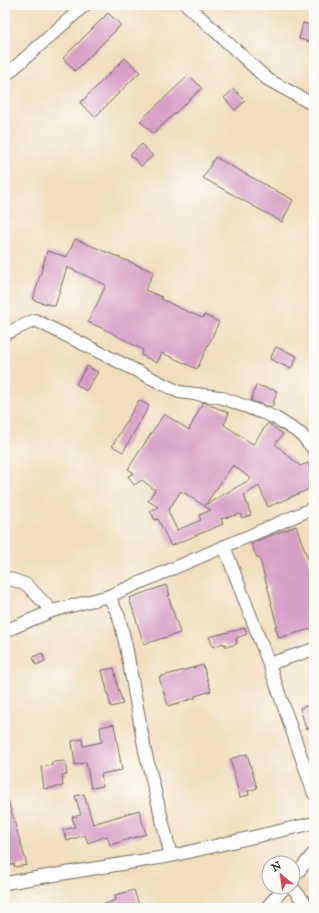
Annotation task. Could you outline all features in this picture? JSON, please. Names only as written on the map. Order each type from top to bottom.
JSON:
[{"type":"street","points":[[5,76],[85,5]]},
{"type":"street","points":[[187,5],[267,79],[314,105]]},
{"type":"street","points":[[5,334],[35,320],[179,392],[220,397],[274,418],[301,434],[314,450]]},
{"type":"street","points":[[5,631],[52,611],[109,596],[314,508]]},
{"type":"street","points":[[224,546],[269,664],[314,794]]},
{"type":"street","points":[[5,577],[27,585],[52,611]]},
{"type":"street","points":[[109,596],[119,617],[126,646],[145,751],[170,856]]},
{"type":"street","points":[[269,664],[314,649]]},
{"type":"street","points":[[5,883],[170,856],[314,823]]},
{"type":"street","points":[[301,868],[314,853]]},
{"type":"street","points":[[266,908],[278,895]]},
{"type":"street","points":[[298,895],[309,908]]},
{"type":"building","points":[[108,13],[121,25],[75,71],[63,58]]},
{"type":"building","points":[[303,23],[314,26],[314,43],[299,39]]},
{"type":"building","points":[[125,58],[140,72],[95,117],[80,103]]},
{"type":"building","points":[[189,75],[202,88],[153,134],[140,121]]},
{"type":"building","points":[[234,89],[245,101],[235,110],[224,98]]},
{"type":"building","points":[[142,144],[153,156],[141,166],[130,155]]},
{"type":"building","points":[[215,157],[293,200],[282,222],[203,178]]},
{"type":"building","points":[[75,239],[154,272],[145,290],[162,297],[161,299],[188,312],[203,318],[204,315],[219,322],[197,369],[162,353],[157,363],[141,355],[143,350],[88,322],[106,285],[67,267],[55,306],[33,300],[47,251],[67,257]]},
{"type":"building","points":[[276,347],[297,356],[291,369],[270,359]]},
{"type":"building","points":[[87,366],[98,372],[86,391],[76,384]]},
{"type":"building","points":[[256,385],[277,391],[272,407],[251,401]]},
{"type":"building","points":[[139,400],[149,406],[123,452],[112,446]]},
{"type":"building","points":[[203,402],[229,413],[224,425],[253,444],[268,423],[283,434],[275,444],[300,466],[308,463],[314,477],[314,487],[268,507],[259,486],[244,495],[251,515],[242,518],[240,514],[221,519],[223,524],[171,546],[158,519],[155,520],[150,511],[158,507],[148,501],[155,490],[142,480],[134,485],[128,476],[134,473],[128,469],[164,414],[189,430]],"holes":[[[233,465],[251,479],[205,505]],[[181,491],[211,510],[199,515],[201,520],[177,530],[168,511]]]},
{"type":"building","points":[[296,526],[314,576],[314,628],[279,638],[275,626],[277,626],[272,603],[259,557],[257,558],[251,543]]},
{"type":"building","points":[[166,585],[180,633],[144,644],[129,598]]},
{"type":"building","points":[[245,628],[247,634],[236,638],[237,644],[226,647],[226,644],[224,645],[223,643],[213,647],[209,637]]},
{"type":"building","points":[[42,653],[45,661],[36,665],[33,657]]},
{"type":"building","points":[[203,665],[211,691],[195,696],[195,698],[168,706],[159,677]]},
{"type":"building","points":[[114,668],[123,704],[111,707],[102,670]]},
{"type":"building","points":[[314,704],[314,726],[306,729],[300,708]]},
{"type":"building","points":[[114,724],[122,770],[101,774],[103,786],[91,788],[86,762],[75,765],[72,741],[82,739],[83,746],[102,742],[100,727]]},
{"type":"building","points":[[247,754],[257,788],[248,791],[249,795],[240,797],[230,759]]},
{"type":"building","points":[[65,761],[67,775],[62,775],[63,786],[44,789],[41,767],[52,765],[52,762]]},
{"type":"building","points":[[84,794],[93,824],[139,810],[146,834],[110,845],[107,836],[88,843],[85,835],[67,841],[63,830],[75,827],[72,817],[81,815],[75,796]]},
{"type":"building","points":[[5,800],[8,800],[27,865],[15,867],[14,864],[11,865],[5,845]]},
{"type":"building","points":[[134,890],[140,908],[99,908],[99,906],[116,900],[115,895]]}]
